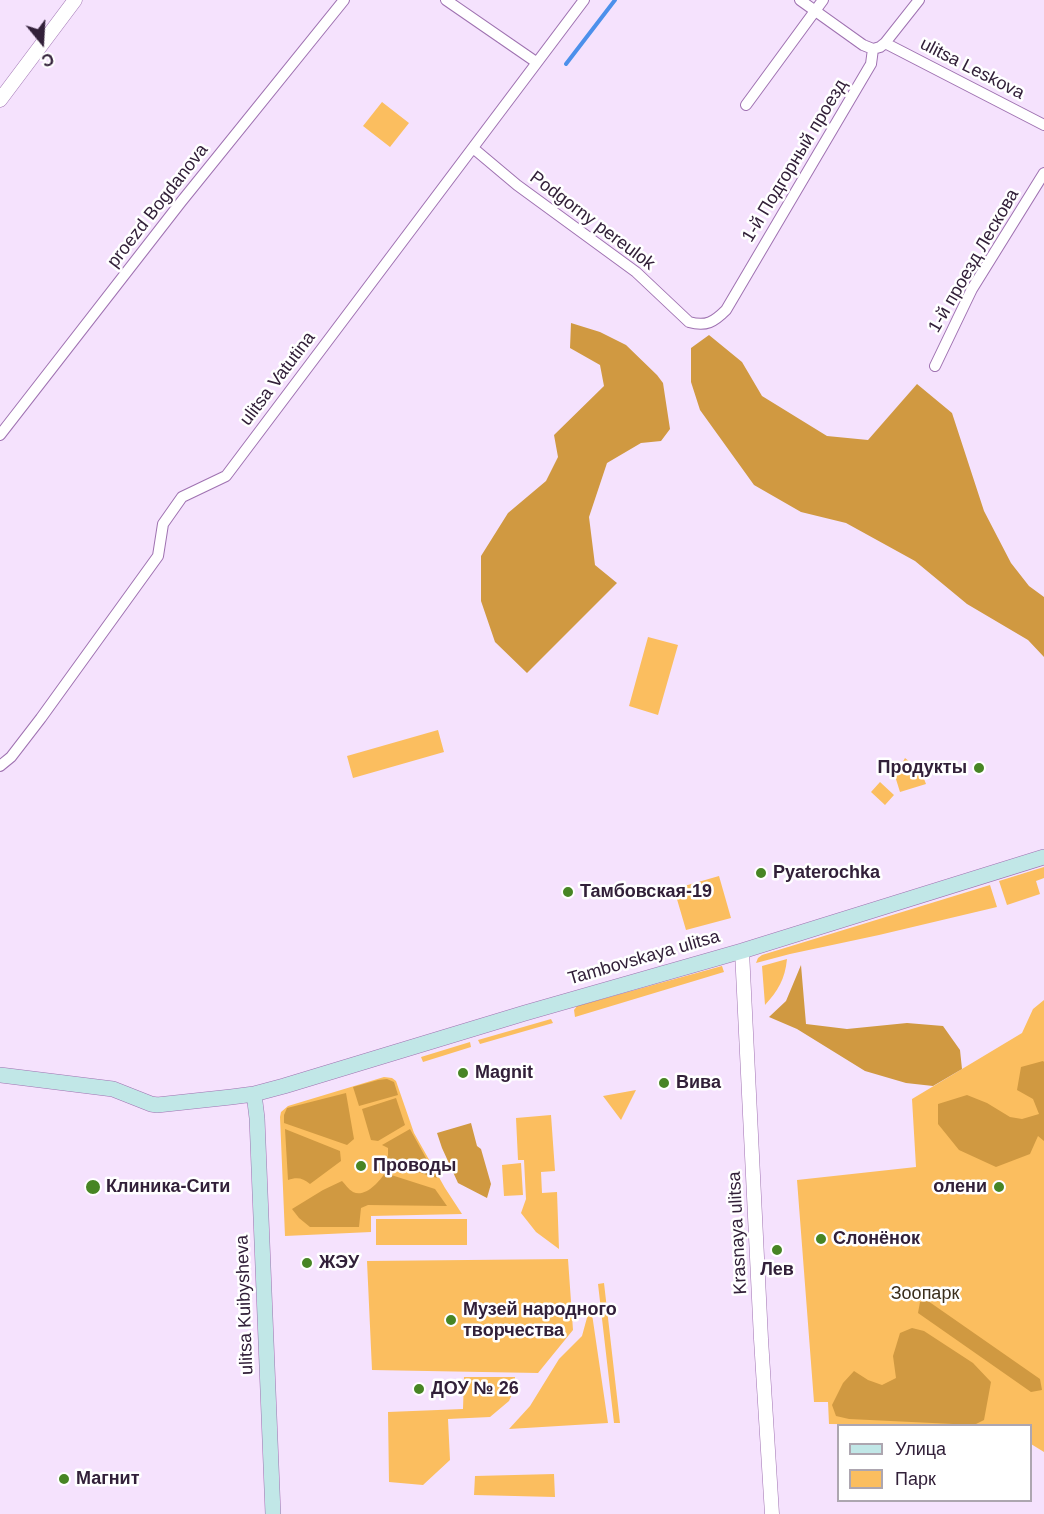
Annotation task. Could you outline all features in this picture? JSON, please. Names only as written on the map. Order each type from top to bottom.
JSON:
[{"type":"main road","name":"Tambovskaya ulitsa","points":[[0,1075],[113,1089],[157,1105],[254,1094],[742,951],[1044,857]]},
{"type":"main road","name":"ulitsa Kuibysheva","points":[[254,1094],[273,1514]]},
{"type":"street","points":[[0,100],[75,0]]},
{"type":"street","name":"proezd Bogdanova","points":[[0,435],[181,202],[344,0]]},
{"type":"street","points":[[446,0],[536,62]]},
{"type":"street","name":"ulitsa Vatutina","points":[[0,766],[11,757],[41,718],[158,556],[163,524],[182,497],[225,476],[584,0]]},
{"type":"street","points":[[800,0],[863,45],[873,49],[885,43],[918,0]]},
{"type":"street","points":[[746,105],[824,0]]},
{"type":"street","name":"ulitsa Leskova","points":[[885,43],[1044,125]]},
{"type":"street","name":"1-й Подгорный проезд","points":[[689,322],[698,325],[708,324],[726,310],[868,69],[873,49]]},
{"type":"street","name":"Podgorny pereulok","points":[[473,148],[517,185],[636,272],[689,322]]},
{"type":"street","name":"1-й проезд Лескова","points":[[934,366],[972,289],[1044,173]]},
{"type":"street","name":"Krasnaya ulitsa","points":[[742,951],[772,1514]]},
{"type":"green space","points":[[382,102],[409,123],[390,147],[363,126]]},
{"type":"green space","points":[[648,637],[678,645],[658,715],[629,706]]},
{"type":"green space","points":[[438,730],[444,752],[353,778],[347,756]]},
{"type":"green space","points":[[905,758],[921,771],[926,784],[900,792],[895,776]]},
{"type":"green space","points":[[880,782],[894,795],[885,805],[871,792]]},
{"type":"green space","points":[[1044,867],[1044,878],[1036,881],[1040,894],[1007,905],[999,881]]},
{"type":"green space","points":[[719,876],[731,918],[686,930],[674,889]]},
{"type":"green space","points":[[990,885],[997,907],[756,963],[762,955]]},
{"type":"green space","points":[[787,959],[785,973],[780,984],[765,1005],[762,966]]},
{"type":"green space","points":[[722,966],[724,972],[575,1017],[574,1010],[577,1006]]},
{"type":"green space","name":"Зоопарк","points":[[1044,1000],[1044,1452],[1032,1445],[1032,1424],[829,1424],[828,1402],[814,1402],[797,1180],[916,1167],[912,1099],[1022,1033],[1033,1009]]},
{"type":"green space","points":[[551,1019],[553,1023],[480,1044],[478,1040]]},
{"type":"green space","points":[[470,1042],[471,1047],[423,1062],[421,1057]]},
{"type":"green space","points":[[384,1077],[396,1081],[414,1133],[462,1214],[371,1216],[371,1232],[285,1236],[281,1112],[288,1106]]},
{"type":"green space","points":[[636,1090],[621,1120],[603,1096]]},
{"type":"green space","points":[[551,1115],[555,1171],[541,1172],[542,1193],[557,1192],[559,1249],[536,1232],[521,1213],[526,1199],[524,1160],[518,1160],[516,1118]]},
{"type":"green space","points":[[521,1163],[523,1195],[504,1196],[502,1165]]},
{"type":"green space","points":[[376,1219],[467,1219],[467,1245],[376,1245]]},
{"type":"green space","points":[[568,1259],[573,1330],[538,1373],[372,1370],[367,1261]]},
{"type":"green space","points":[[604,1283],[620,1423],[614,1423],[598,1284]]},
{"type":"green space","points":[[588,1314],[592,1314],[608,1423],[509,1429],[530,1406],[559,1359],[582,1336]]},
{"type":"green space","points":[[464,1377],[515,1377],[515,1388],[509,1401],[490,1417],[448,1419],[450,1460],[423,1485],[389,1482],[388,1412],[463,1409]]},
{"type":"green space","points":[[554,1474],[555,1497],[474,1495],[475,1476]]},
{"type":"shaded area","points":[[571,323],[600,332],[626,345],[657,375],[663,383],[670,429],[661,441],[641,443],[607,463],[589,517],[595,565],[617,583],[527,673],[495,642],[481,601],[481,556],[508,513],[546,481],[558,457],[554,435],[604,386],[600,365],[570,348]]},
{"type":"shaded area","points":[[709,335],[742,362],[762,396],[827,436],[868,440],[917,384],[952,413],[984,511],[1011,563],[1029,586],[1044,597],[1044,657],[1028,640],[967,604],[915,561],[846,523],[801,512],[754,485],[700,410],[691,382],[691,348]]},
{"type":"shaded area","points":[[801,965],[806,1024],[847,1029],[907,1023],[943,1026],[960,1050],[962,1069],[933,1086],[906,1083],[865,1071],[797,1029],[769,1017],[786,1001]]},
{"type":"shaded area","points":[[1043,1061],[1044,1141],[1038,1136],[1030,1154],[996,1167],[959,1150],[938,1124],[938,1104],[967,1095],[987,1103],[1010,1117],[1022,1119],[1039,1114],[1033,1099],[1017,1090],[1021,1067]]},
{"type":"shaded area","points":[[387,1079],[394,1082],[398,1095],[359,1106],[353,1087]]},
{"type":"shaded area","points":[[346,1093],[354,1139],[347,1145],[284,1123],[287,1108]]},
{"type":"shaded area","points":[[396,1098],[405,1125],[378,1141],[371,1140],[362,1109]]},
{"type":"shaded area","points":[[471,1123],[491,1184],[487,1198],[458,1183],[437,1133]]},
{"type":"shaded area","points":[[285,1129],[340,1151],[341,1161],[310,1184],[300,1179],[288,1180]]},
{"type":"shaded area","points":[[410,1129],[437,1178],[386,1162],[388,1148],[382,1145]]},
{"type":"shaded area","points":[[385,1173],[435,1189],[447,1206],[368,1205],[361,1208],[359,1227],[310,1227],[292,1209],[342,1181],[353,1192],[362,1193],[375,1185]]},
{"type":"shaded area","points":[[928,1301],[1040,1379],[1042,1390],[1031,1392],[918,1313],[920,1302]]},
{"type":"shaded area","points":[[912,1328],[924,1331],[973,1363],[991,1382],[984,1420],[976,1424],[953,1424],[849,1419],[836,1416],[832,1405],[843,1383],[854,1371],[882,1385],[896,1378],[893,1356],[900,1333]]},
{"type":"waterway","points":[[566,64],[615,0]]},
{"type":"place","name":"Продукты","points":[[979,768]]},
{"type":"place","name":"Pyaterochka","points":[[761,873]]},
{"type":"place","name":"Тамбовская-19","points":[[568,892]]},
{"type":"place","name":"Magnit","points":[[463,1073]]},
{"type":"place","name":"Вива","points":[[664,1083]]},
{"type":"place","name":"Проводы","points":[[361,1166]]},
{"type":"place","name":"Клиника-Сити","points":[[93,1187]]},
{"type":"place","name":"олени","points":[[999,1187]]},
{"type":"place","name":"Слонёнок","points":[[821,1239]]},
{"type":"place","name":"Лев","points":[[777,1250]]},
{"type":"place","name":"ЖЭУ","points":[[307,1263]]},
{"type":"place","name":"Музей народного творчества","points":[[451,1320]]},
{"type":"place","name":"ДОУ № 26","points":[[419,1389]]},
{"type":"place","name":"Магнит","points":[[64,1479]]}]
